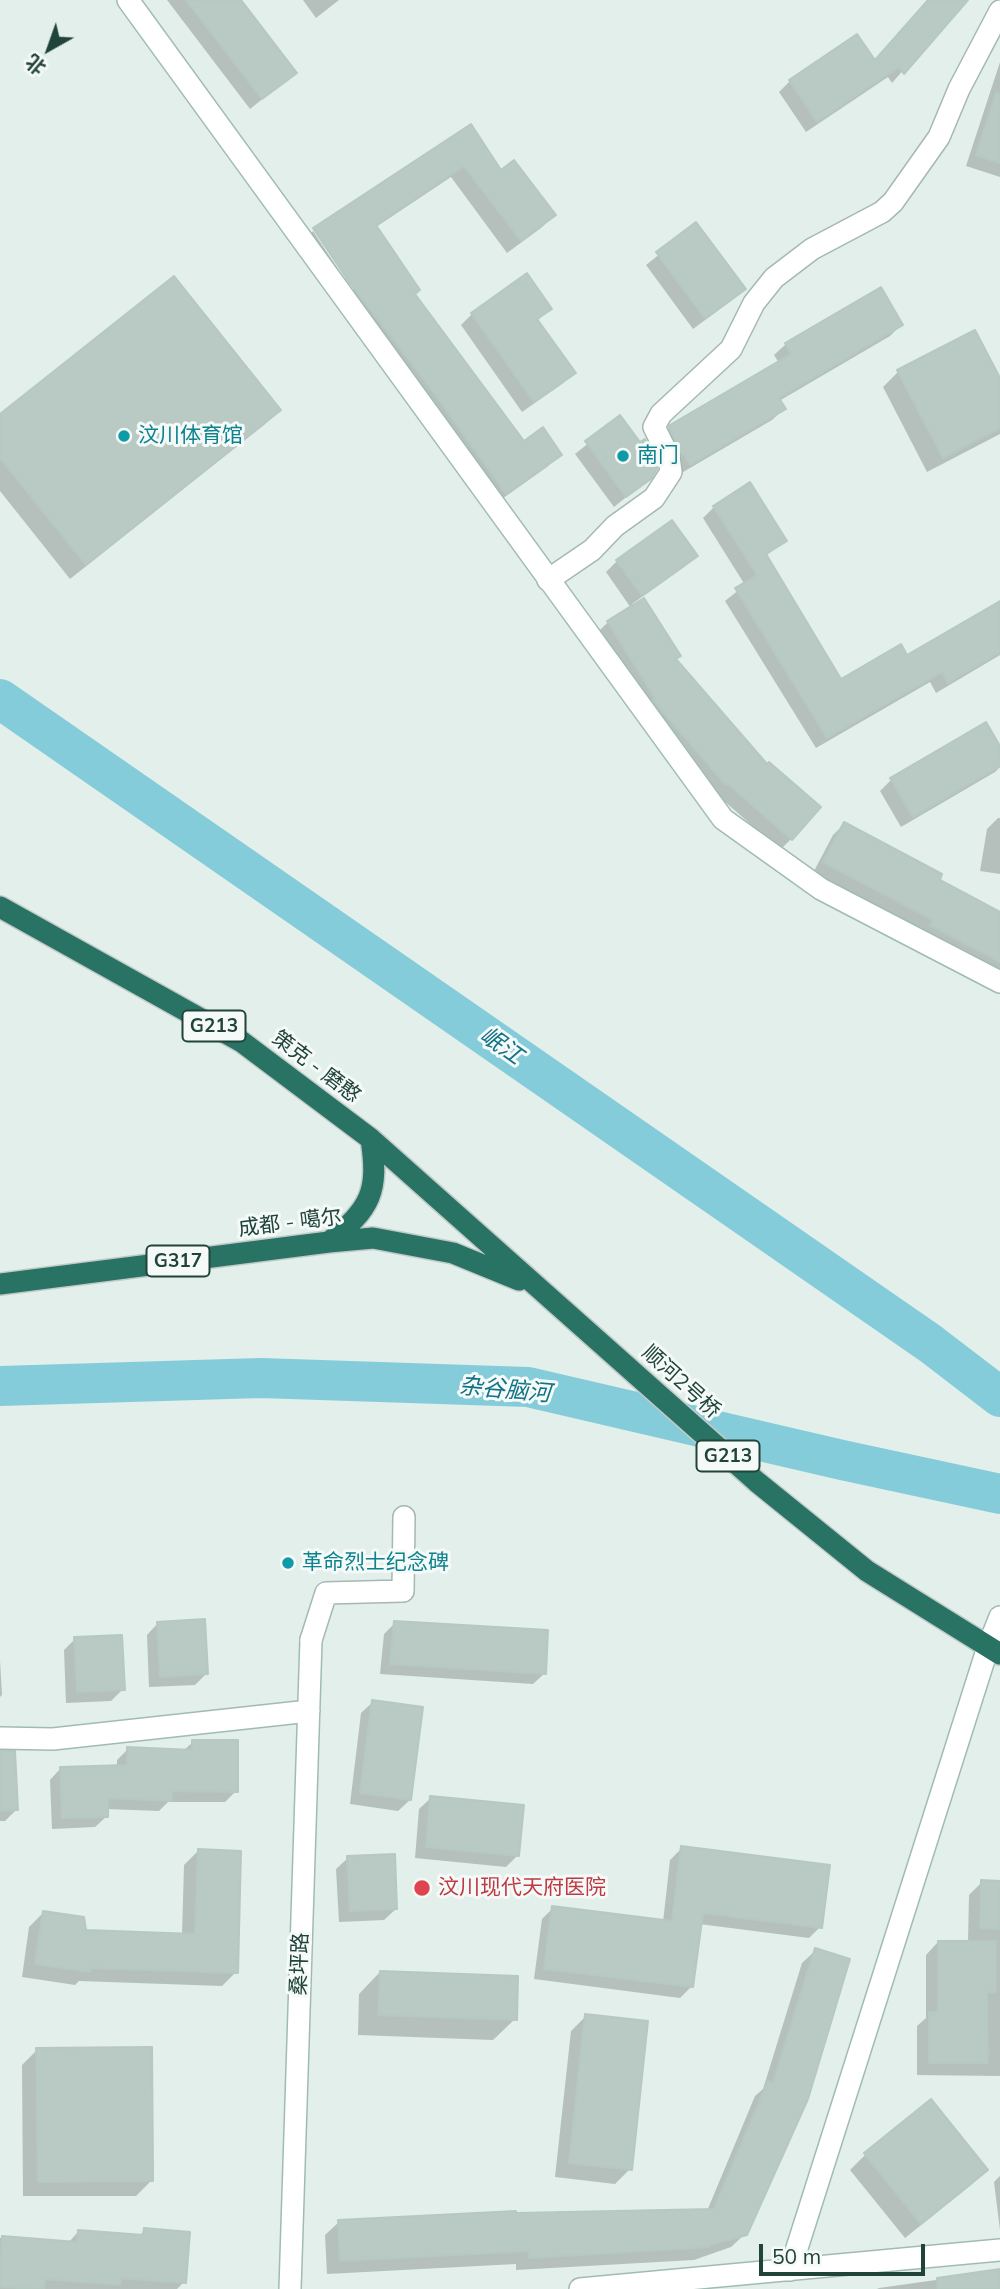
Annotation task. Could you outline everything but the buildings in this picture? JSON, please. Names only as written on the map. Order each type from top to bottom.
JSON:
[{"type":"highway","name":"策克 - 磨憨","points":[[0,907],[242,1042],[370,1139],[537,1287]]},
{"type":"highway","points":[[330,1242],[362,1210],[373,1188],[375,1168],[370,1139]]},
{"type":"highway","name":"成都 - 噶尔","points":[[0,1284],[373,1238],[453,1253],[537,1287]]},
{"type":"highway","name":"顺河2号桥","points":[[537,1287],[757,1482],[867,1571],[994,1651]]},
{"type":"street","points":[[128,0],[723,819],[821,889],[1000,982]]},
{"type":"street","points":[[548,580],[592,550],[615,526],[654,498],[671,472],[668,457],[654,427],[661,414],[730,349],[754,303],[774,278],[811,248],[882,212],[893,202],[939,137],[959,89],[1000,11]]},
{"type":"street","name":"桑坪路","points":[[290,2289],[311,1640],[326,1592],[403,1591],[404,1517]]},
{"type":"street","points":[[790,2270],[994,1651],[1000,1617]]},
{"type":"street","points":[[0,1738],[53,1739],[309,1711]]},
{"type":"street","points":[[580,2289],[1000,2250]]},
{"type":"waterway","name":"岷江","points":[[0,699],[931,1344],[1000,1397]]},
{"type":"waterway","name":"杂谷脑河","points":[[0,1386],[261,1378],[528,1387],[1000,1494]]},
{"type":"place","name":"汶川体育馆","points":[[124,436]]},
{"type":"place","name":"南门","points":[[623,456]]},
{"type":"place","name":"革命烈士纪念碑","points":[[288,1563]]},
{"type":"place","name":"汶川现代天府医院","points":[[422,1888]]}]
